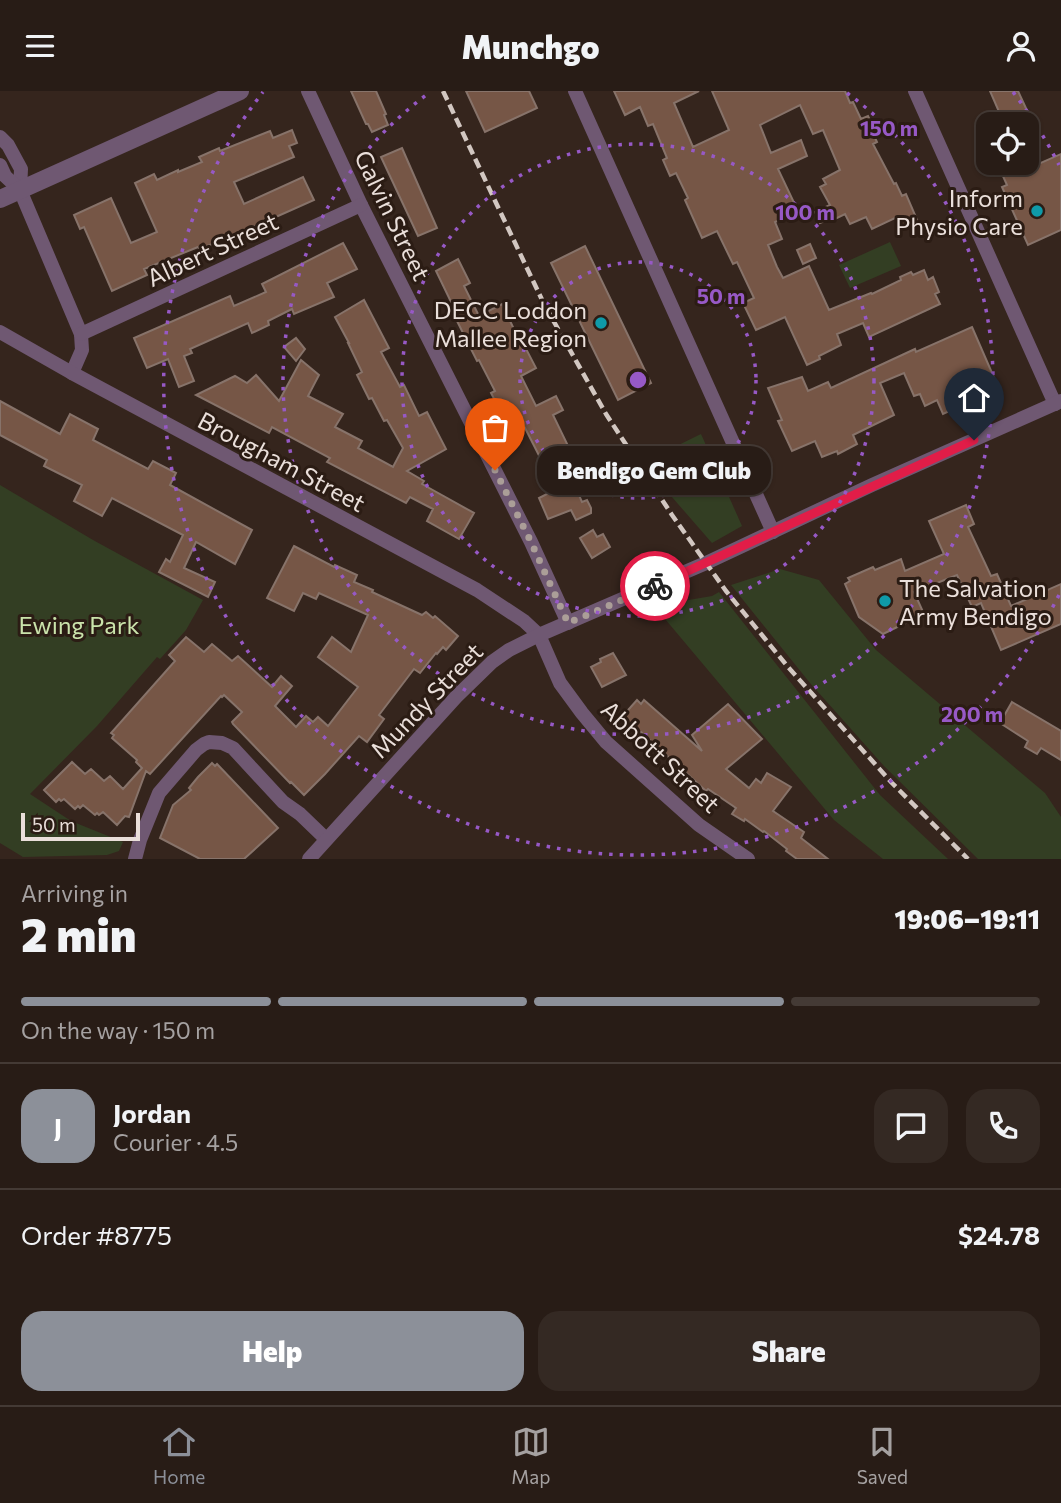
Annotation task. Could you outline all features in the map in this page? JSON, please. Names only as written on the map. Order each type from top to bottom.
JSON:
[{"type":"street","points":[[0,198],[240,91]]},
{"type":"street","name":"Galvin Street","points":[[308,91],[361,205],[531,542],[568,623]]},
{"type":"street","points":[[575,91],[773,533]]},
{"type":"street","points":[[915,91],[1058,402]]},
{"type":"street","points":[[0,137],[8,145],[20,169],[20,190],[81,334],[82,350],[72,373]]},
{"type":"street","points":[[0,165],[5,176],[20,190]]},
{"type":"street","name":"Albert Street","points":[[81,334],[361,205]]},
{"type":"street","name":"Brougham Street","points":[[0,332],[477,590],[524,621],[539,635]]},
{"type":"street","name":"Mundy Street","points":[[309,859],[478,675],[509,650],[1058,402]]},
{"type":"street","name":"Abbott Street","points":[[539,635],[560,683],[606,742],[699,825],[748,859]]},
{"type":"street","points":[[135,859],[159,793],[196,750],[209,742],[222,743],[233,748],[283,802],[326,839]]},
{"type":"green space","points":[[890,242],[901,266],[850,288],[839,265]]},
{"type":"green space","points":[[701,434],[742,526],[712,543],[658,481],[648,460]]},
{"type":"green space","name":"Ewing Park","points":[[0,485],[203,600],[186,630],[160,659],[157,657],[97,726],[30,794],[71,821],[123,842],[119,851],[107,855],[23,857],[0,843]]},
{"type":"green space","points":[[780,569],[819,580],[876,650],[1045,793],[1061,817],[1061,859],[978,859],[884,766],[810,683],[731,585]]},
{"type":"green space","points":[[719,592],[880,795],[948,859],[883,859],[834,820],[660,613],[677,602],[712,596]]},
{"type":"building","points":[[351,91],[376,91],[388,125],[372,132]]},
{"type":"building","points":[[466,91],[529,91],[537,108],[485,132]]},
{"type":"building","points":[[614,91],[699,91],[674,103],[693,147],[729,130],[712,91],[845,91],[861,119],[868,116],[877,142],[873,144],[894,184],[896,183],[902,196],[906,194],[918,222],[903,229],[897,217],[872,229],[866,217],[850,224],[845,214],[820,223],[815,212],[830,205],[820,187],[826,184],[823,179],[840,170],[823,130],[813,134],[800,105],[760,125],[771,153],[801,140],[807,156],[778,169],[798,211],[775,222],[782,239],[768,245],[777,267],[783,278],[809,266],[829,310],[872,294],[911,272],[913,275],[924,270],[928,280],[933,277],[939,292],[935,294],[940,304],[869,337],[863,323],[837,334],[841,345],[807,365],[785,317],[756,330],[743,303],[754,298],[737,262],[733,264],[717,231],[702,238],[676,173],[670,176],[663,160],[667,158],[653,124],[648,126],[640,107],[625,115]]},
{"type":"building","points":[[990,91],[1018,91],[1028,112],[999,112]]},
{"type":"building","points":[[292,130],[297,143],[289,146],[294,157],[234,182],[244,204],[303,177],[314,200],[200,249],[198,247],[144,269],[147,275],[112,291],[84,227],[80,229],[74,215],[111,198],[131,243],[157,232],[135,183],[154,174],[157,180],[202,162],[199,157],[219,148],[220,151],[270,131],[273,138]]},
{"type":"building","points":[[402,148],[437,228],[418,236],[381,157]]},
{"type":"building","name":"Inform Physio Care","points":[[1061,154],[1061,230],[1028,245],[1002,187],[1007,185],[1002,175],[1039,175],[1039,164]]},
{"type":"building","points":[[343,243],[357,269],[327,283],[334,297],[294,314],[292,309],[252,333],[248,323],[190,349],[192,353],[184,356],[194,381],[179,387],[168,359],[147,368],[134,338],[230,296],[234,306],[266,292],[262,284]]},
{"type":"building","points":[[810,244],[816,258],[803,264],[797,250]]},
{"type":"building","name":"DECC Loddon Mallee Region","points":[[585,246],[651,383],[618,400],[551,263]]},
{"type":"building","points":[[458,259],[470,283],[464,286],[479,316],[502,304],[521,344],[523,343],[536,368],[521,376],[536,406],[556,396],[563,410],[553,415],[572,454],[563,459],[582,502],[587,500],[591,513],[576,520],[571,510],[548,519],[539,498],[549,493],[544,482],[551,479],[525,428],[513,435],[491,393],[495,391],[450,307],[453,306],[436,271]]},
{"type":"building","points":[[364,300],[389,348],[381,352],[400,387],[404,385],[419,416],[427,412],[446,449],[407,471],[424,481],[422,484],[474,513],[459,539],[427,521],[433,509],[410,497],[406,503],[327,462],[330,458],[272,427],[269,433],[196,395],[235,376],[247,383],[256,375],[279,401],[301,360],[319,375],[308,396],[343,414],[335,427],[362,441],[358,448],[393,467],[403,448],[372,398],[369,399],[357,375],[362,372],[335,317]]},
{"type":"building","points":[[972,327],[999,389],[943,414],[937,400],[925,406],[920,394],[914,396],[904,373],[880,383],[894,415],[853,435],[857,444],[838,454],[837,451],[822,457],[815,441],[792,451],[778,421],[782,420],[768,388],[802,377],[808,391],[828,382],[831,388],[915,349],[916,352]]},
{"type":"building","points":[[296,338],[305,349],[296,361],[284,347]]},
{"type":"building","points":[[0,401],[60,434],[70,414],[98,429],[93,440],[148,469],[153,461],[176,473],[170,485],[252,530],[235,564],[196,542],[184,568],[215,582],[208,597],[159,572],[166,559],[170,562],[183,535],[112,498],[102,516],[74,501],[82,485],[44,466],[47,460],[0,435]]},
{"type":"building","points":[[966,505],[974,524],[968,527],[991,576],[997,574],[1011,606],[1061,584],[1061,624],[1001,650],[981,603],[972,607],[957,575],[914,592],[924,614],[883,634],[859,617],[845,584],[850,581],[848,578],[901,559],[905,571],[944,554],[929,521]]},
{"type":"building","points":[[593,530],[597,537],[603,534],[610,547],[592,558],[580,538]]},
{"type":"building","points":[[294,546],[334,567],[335,565],[357,575],[354,582],[373,590],[372,592],[422,615],[426,612],[433,618],[435,616],[458,636],[446,650],[443,647],[436,653],[420,673],[414,669],[379,715],[384,719],[367,742],[359,736],[304,795],[233,724],[242,712],[224,695],[150,774],[146,771],[129,817],[125,816],[117,825],[103,812],[95,815],[83,805],[75,809],[64,799],[56,802],[44,790],[72,762],[85,774],[91,769],[104,781],[110,776],[123,789],[142,768],[137,760],[112,738],[114,735],[111,733],[175,661],[169,655],[186,637],[204,652],[212,644],[232,661],[238,656],[272,687],[281,676],[292,686],[275,706],[296,727],[306,716],[313,722],[318,717],[328,726],[358,687],[318,657],[332,637],[351,652],[368,615],[319,593],[316,599],[303,593],[294,611],[267,598]]},
{"type":"building","points":[[613,653],[626,675],[602,687],[591,667]]},
{"type":"building","points":[[637,700],[641,704],[644,700],[702,751],[692,735],[728,704],[762,739],[726,769],[749,788],[756,779],[761,783],[767,773],[791,787],[773,811],[804,832],[801,838],[828,859],[797,859],[764,831],[732,814],[736,808],[708,789],[706,791],[641,732],[621,718]]},
{"type":"building","points":[[1012,702],[1061,731],[1061,760],[1041,748],[1037,754],[1025,747],[1028,741],[1000,723]]},
{"type":"building","points":[[212,763],[215,766],[217,764],[278,828],[244,859],[200,859],[160,838],[173,805],[191,790],[189,788]]},
{"type":"railway","points":[[443,91],[544,304],[606,414],[672,515],[726,591],[788,667],[892,783],[968,859]]},
{"type":"way so far","points":[[495,470],[568,623],[655,586]]},
{"type":"place","name":"Inform Physio Care","points":[[1037,211]]},
{"type":"place","name":"DECC Loddon Mallee Region","points":[[601,323]]},
{"type":"place","name":"Bendigo Gem Club","points":[[495,470]]},
{"type":"place","name":"The Salvation Army Bendigo","points":[[885,601]]},
{"type":"route","points":[[655,586],[974,440]]}]
